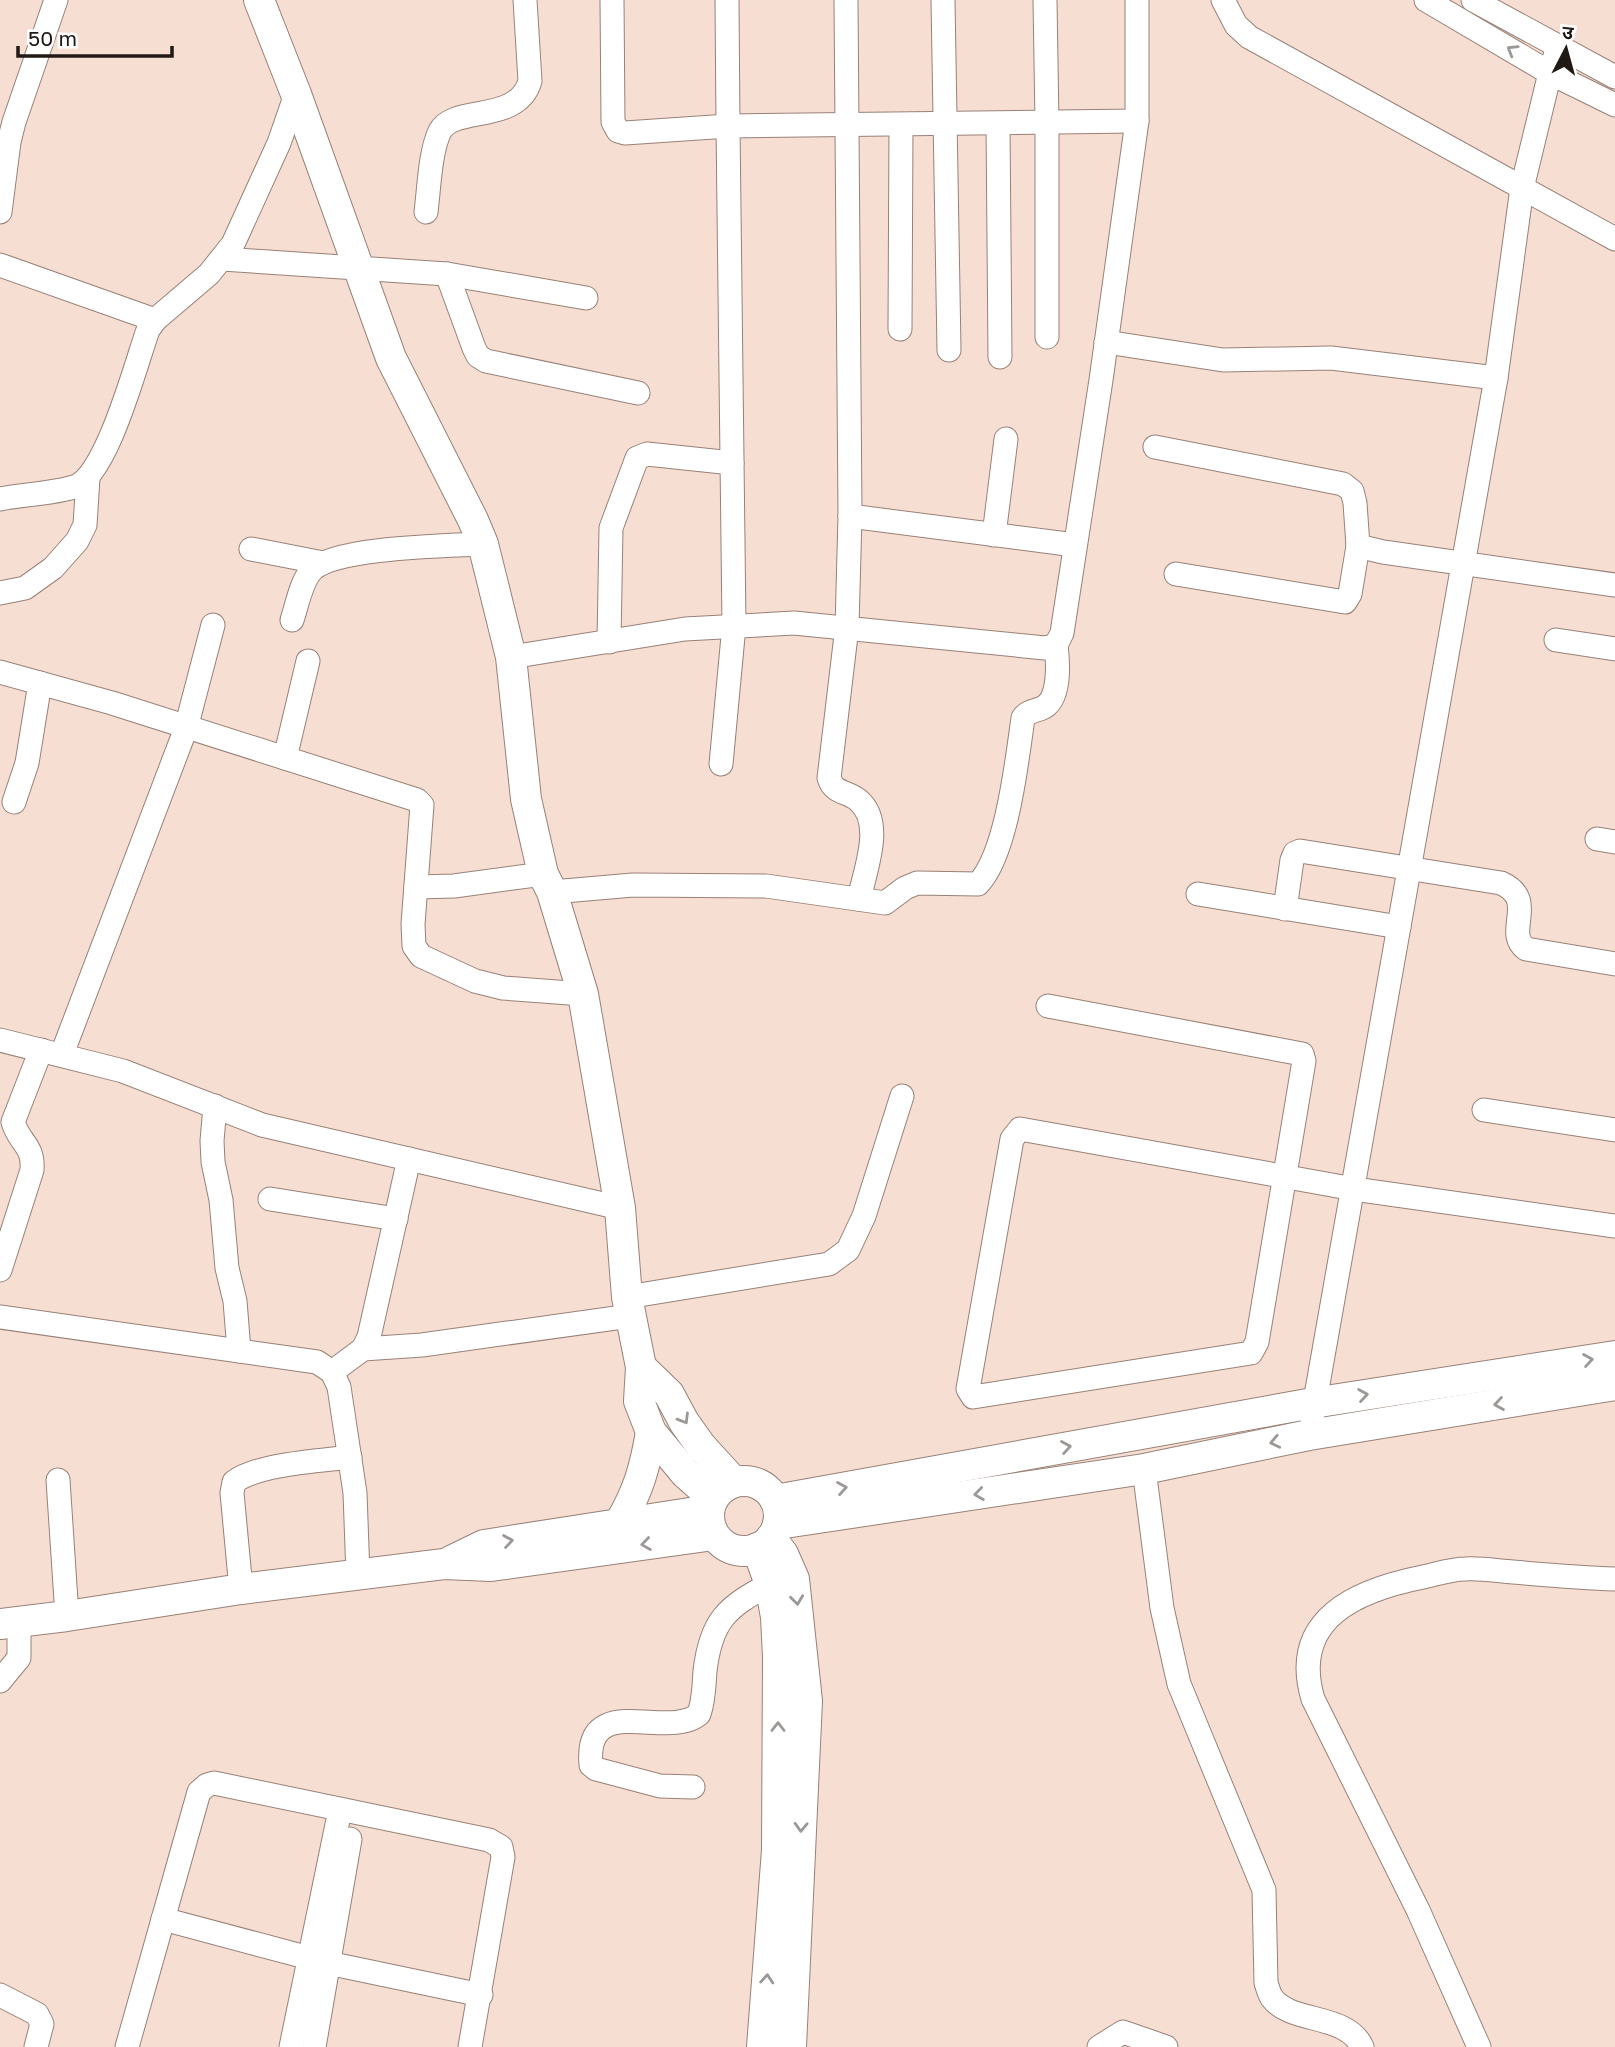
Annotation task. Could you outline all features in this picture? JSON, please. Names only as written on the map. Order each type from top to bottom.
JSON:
[{"type":"main road","points":[[259,0],[296,94],[391,358],[483,544],[511,657],[526,799],[547,883],[583,995],[620,1208],[628,1306],[641,1367],[639,1401],[651,1432],[718,1506]]},
{"type":"main road","points":[[641,1367],[669,1394],[701,1447],[718,1506],[722,1544],[745,1551],[770,1527],[1313,1403],[1615,1356]]},
{"type":"main road","points":[[770,1527],[1144,1469],[1310,1435],[1615,1385]]},
{"type":"main road","points":[[619,1524],[638,1489],[645,1468],[651,1432]]},
{"type":"main road","points":[[10,1623],[241,1589],[444,1564],[491,1566],[718,1506],[747,1480],[758,1483],[768,1490],[770,1584],[776,1617],[778,1657],[777,1850],[762,2047]]},
{"type":"main road","points":[[444,1564],[484,1545],[718,1506]]},
{"type":"main road","points":[[770,1527],[794,1579],[807,1701],[791,2047]]},
{"type":"street","points":[[0,212],[14,122],[56,0]]},
{"type":"street","points":[[426,212],[435,151],[440,132],[446,123],[509,106],[527,92],[530,81],[525,0]]},
{"type":"street","points":[[612,0],[613,122],[618,131],[625,133],[728,126],[1137,121]]},
{"type":"street","points":[[721,764],[734,626],[727,0]]},
{"type":"street","points":[[846,0],[850,516],[848,627],[829,778],[832,786],[840,793],[856,799],[872,820],[873,832],[859,899]]},
{"type":"street","points":[[943,0],[949,350]]},
{"type":"street","points":[[1045,0],[1048,123],[1047,337]]},
{"type":"street","points":[[416,887],[547,883],[766,886],[885,903],[905,888],[917,883],[969,885],[978,884],[984,877],[1003,830],[1023,718],[1027,712],[1046,706],[1052,697],[1058,668],[1056,645],[1062,633],[1137,121],[1137,0]]},
{"type":"street","points":[[1223,0],[1236,25],[1249,37],[1615,239]]},
{"type":"street","points":[[1426,0],[1550,73],[1615,105]]},
{"type":"street","points":[[1489,4],[1558,47],[1615,78]]},
{"type":"street","points":[[1310,1435],[1313,1403],[1354,1189],[1496,378],[1522,188],[1558,47]]},
{"type":"street","points":[[0,499],[74,487],[88,478],[105,452],[148,330],[155,320],[209,274],[233,244],[279,143],[296,94]]},
{"type":"street","points":[[998,124],[1000,357]]},
{"type":"street","points":[[900,329],[901,125]]},
{"type":"street","points":[[222,259],[447,274],[586,298]]},
{"type":"street","points":[[0,265],[155,320]]},
{"type":"street","points":[[447,274],[474,348],[478,356],[486,361],[638,393]]},
{"type":"street","points":[[1106,342],[1223,360],[1331,358],[1496,378]]},
{"type":"street","points":[[994,535],[1006,439]]},
{"type":"street","points":[[1154,447],[1343,484],[1352,491],[1355,503],[1358,546],[1350,594],[1345,602],[1176,574]]},
{"type":"street","points":[[609,642],[611,528],[637,457],[647,454],[732,463]]},
{"type":"street","points":[[0,593],[25,588],[53,568],[78,541],[85,525],[88,478]]},
{"type":"street","points":[[850,516],[1075,545]]},
{"type":"street","points":[[251,549],[323,562],[404,548],[483,544]]},
{"type":"street","points":[[1358,546],[1615,585]]},
{"type":"street","points":[[292,620],[308,574],[323,562]]},
{"type":"street","points":[[511,657],[685,629],[794,623],[1045,648],[1056,645]]},
{"type":"street","points":[[0,1270],[32,1170],[33,1157],[30,1148],[16,1133],[13,1122],[52,1052],[186,728],[213,625]]},
{"type":"street","points":[[1556,640],[1615,649]]},
{"type":"street","points":[[285,758],[307,661]]},
{"type":"street","points":[[0,672],[112,703],[417,800],[422,805],[413,924],[414,946],[421,956],[475,981],[503,988],[583,995]]},
{"type":"street","points":[[14,803],[27,763],[40,683]]},
{"type":"street","points":[[1285,909],[1292,860],[1300,850],[1410,867],[1500,883],[1513,889],[1518,897],[1518,937],[1520,944],[1526,949],[1615,964]]},
{"type":"street","points":[[1198,894],[1399,927]]},
{"type":"street","points":[[1048,1006],[1301,1054],[1304,1061],[1284,1177],[1257,1342],[1251,1353],[973,1397],[968,1389],[1012,1139],[1020,1129],[1284,1177],[1354,1189],[1615,1226]]},
{"type":"street","points":[[0,1040],[123,1071],[262,1125],[620,1208]]},
{"type":"street","points":[[363,1349],[422,1345],[830,1264],[848,1250],[864,1216],[902,1096]]},
{"type":"street","points":[[215,1106],[213,1163],[221,1200],[227,1268],[235,1301],[239,1351]]},
{"type":"street","points":[[1484,1110],[1615,1130]]},
{"type":"street","points":[[332,1372],[363,1349],[369,1337],[409,1159]]},
{"type":"street","points":[[270,1199],[396,1219]]},
{"type":"street","points":[[0,1317],[317,1362],[332,1372],[339,1387],[355,1493],[358,1576]]},
{"type":"street","points":[[241,1589],[232,1493],[234,1482],[242,1476],[266,1469],[350,1457]]},
{"type":"street","points":[[1144,1469],[1162,1608],[1179,1684],[1264,1890],[1266,1983],[1271,1997],[1280,2006],[1345,2028],[1362,2047]]},
{"type":"street","points":[[58,1480],[67,1616]]},
{"type":"street","points":[[1479,2047],[1418,1910],[1313,1699],[1307,1665],[1312,1644],[1326,1620],[1353,1598],[1395,1583],[1464,1569],[1615,1580]]},
{"type":"street","points":[[693,1787],[660,1786],[596,1769],[591,1765],[590,1755],[596,1735],[603,1727],[614,1723],[685,1723],[699,1714],[709,1641],[728,1611],[741,1600],[770,1584]]},
{"type":"street","points":[[0,1681],[19,1658],[10,1623]]},
{"type":"street","points":[[127,2047],[199,1792],[214,1783],[489,1840],[501,1846],[503,1857],[470,2047]]},
{"type":"street","points":[[291,2047],[319,1959],[347,1811]]},
{"type":"street","points":[[163,1919],[319,1959],[481,1995]]},
{"type":"street","points":[[314,2047],[319,1959]]},
{"type":"street","points":[[0,1995],[37,2014],[42,2024],[36,2047]]},
{"type":"street","points":[[1099,2047],[1123,2032],[1166,2047]]}]
